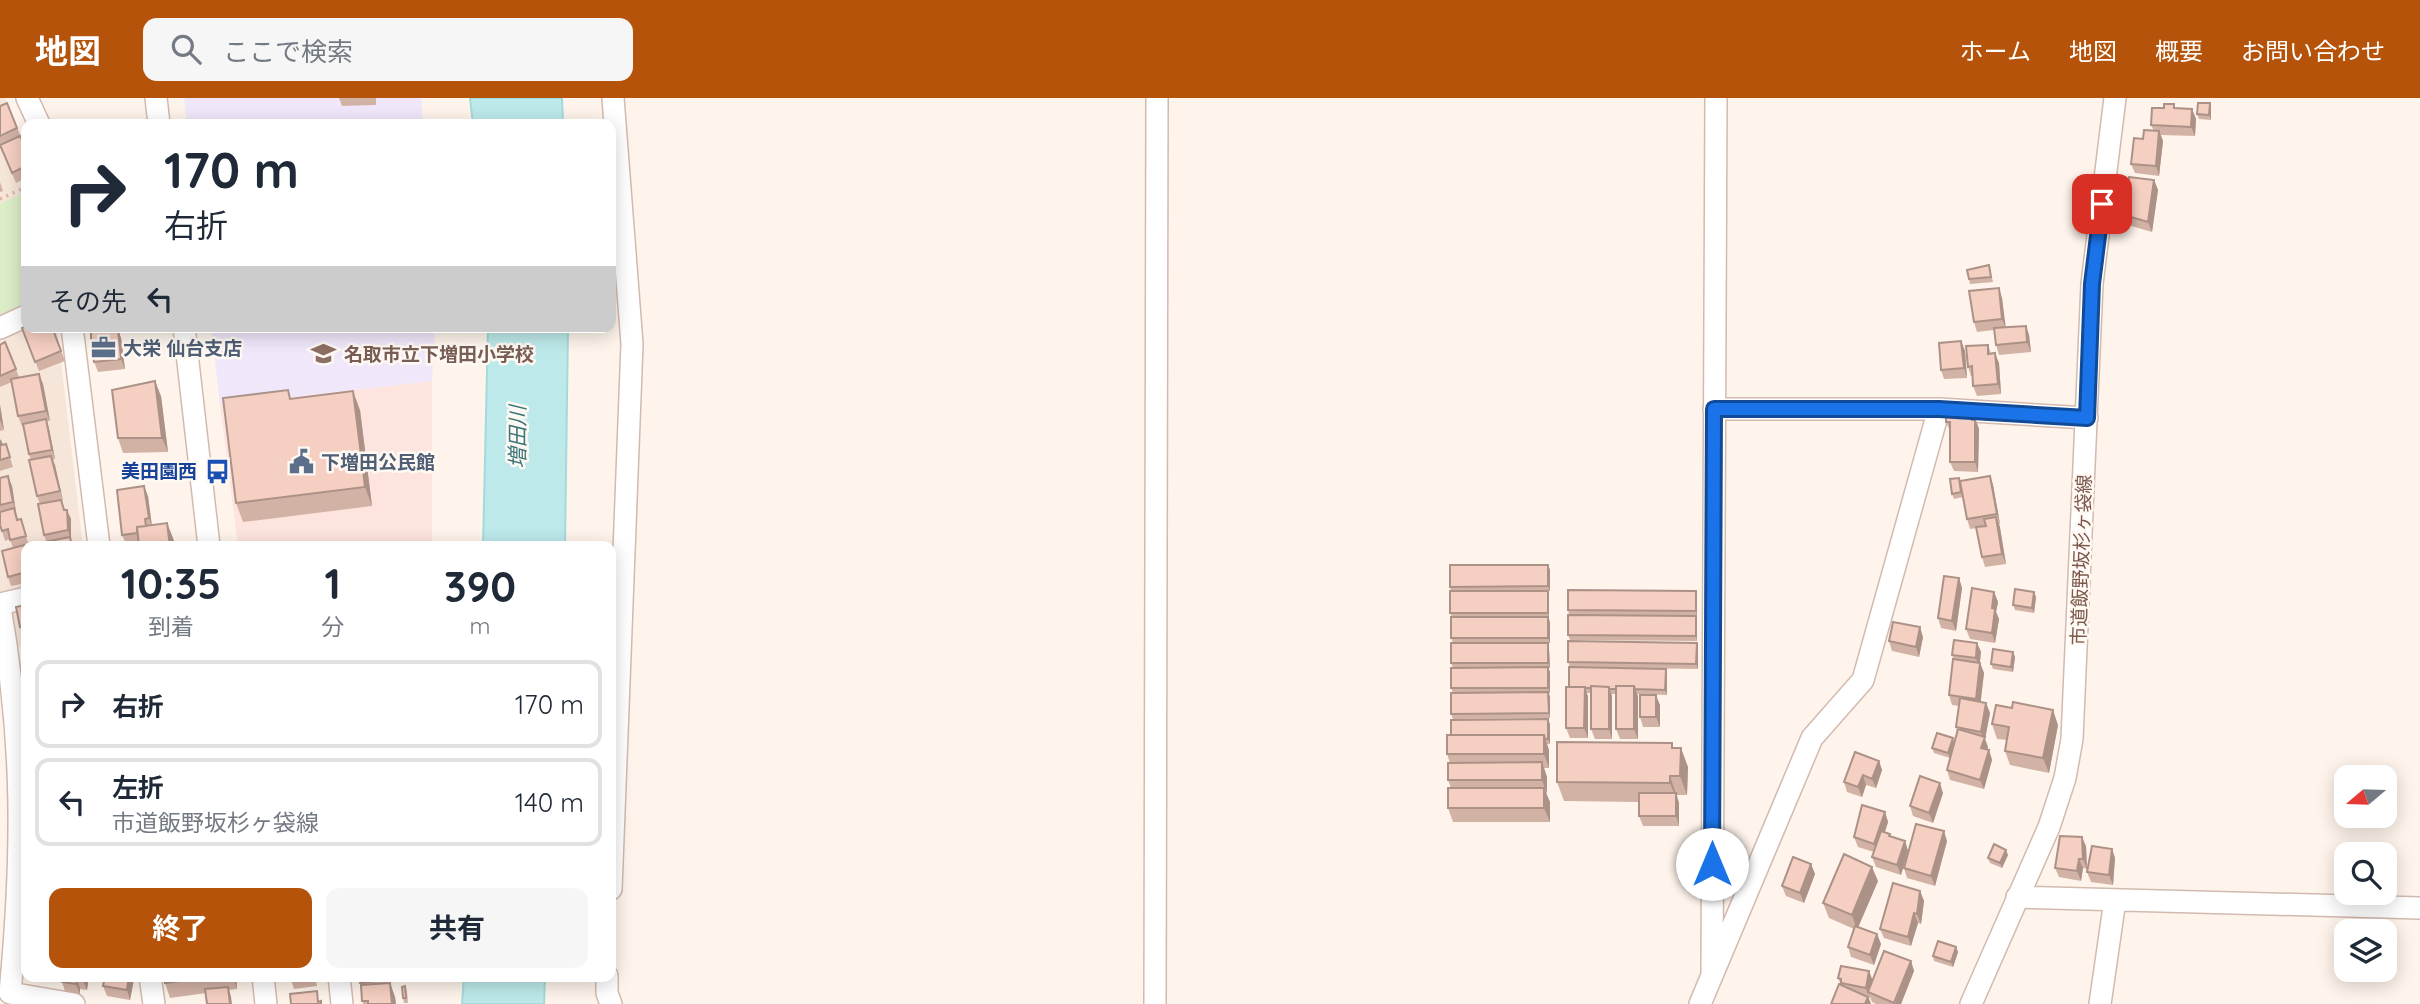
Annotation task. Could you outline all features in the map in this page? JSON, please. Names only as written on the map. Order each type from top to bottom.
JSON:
[{"type":"street","points":[[27,98],[37,119]]},
{"type":"street","points":[[156,98],[158,119]]},
{"type":"street","points":[[613,98],[615,119]]},
{"type":"street","points":[[1155,1004],[1157,98]]},
{"type":"street","points":[[1712,974],[1716,98]]},
{"type":"street","name":"市道飯野坂杉ヶ袋線","points":[[1971,1004],[2049,827],[2064,778],[2072,739],[2092,284],[2115,98]]},
{"type":"street","points":[[616,137],[632,344],[616,759]]},
{"type":"street","points":[[0,328],[21,318]]},
{"type":"street","points":[[73,333],[98,541]]},
{"type":"street","points":[[185,333],[208,541]]},
{"type":"street","points":[[1714,409],[1939,409],[2087,418]]},
{"type":"street","points":[[1700,1004],[1812,738],[1863,680],[1939,409]]},
{"type":"street","points":[[21,600],[0,606],[12,669],[21,799],[20,890],[10,993],[74,1004]]},
{"type":"street","points":[[2017,897],[2420,908]]},
{"type":"street","points":[[2100,1004],[2115,900]]},
{"type":"street","points":[[151,982],[154,1004]]},
{"type":"street","points":[[263,982],[266,1004]]},
{"type":"street","points":[[340,982],[342,1004]]},
{"type":"street","points":[[607,982],[611,1004]]},
{"type":"path","points":[[0,199],[21,189]]},
{"type":"shaded area","points":[[0,98],[5,98],[21,144],[21,333],[58,333],[82,541],[21,541],[21,646],[0,651]]},
{"type":"shaded area","points":[[184,98],[421,98],[423,119],[186,119]]},
{"type":"shaded area","name":"名取市立下増田小学校","points":[[212,333],[435,333],[432,381],[220,405]]},
{"type":"shaded area","points":[[432,381],[432,541],[237,541],[220,405]]},
{"type":"green space","points":[[21,194],[21,304],[0,315],[0,204]]},
{"type":"water","points":[[470,98],[562,98],[563,119],[472,119]]},
{"type":"water","name":"増田川","points":[[488,333],[568,333],[565,541],[483,541]]},
{"type":"water","points":[[464,982],[545,982],[544,1004],[462,1004]]},
{"type":"building","points":[[7,103],[17,128],[0,136],[0,106]]},
{"type":"building","points":[[2198,103],[2210,103],[2209,115],[2197,114]]},
{"type":"building","points":[[2164,104],[2174,104],[2174,108],[2192,109],[2191,127],[2151,125],[2152,108],[2164,108]]},
{"type":"building","points":[[2144,130],[2159,131],[2156,166],[2131,164],[2134,138],[2143,139]]},
{"type":"building","points":[[20,136],[21,168],[12,173],[0,145]]},
{"type":"building","points":[[2129,177],[2154,180],[2148,222],[2124,215]]},
{"type":"building","points":[[1989,265],[1991,277],[1969,279],[1967,270]]},
{"type":"building","points":[[1999,288],[2002,319],[1974,322],[1969,291]]},
{"type":"building","points":[[2026,326],[2027,342],[1996,345],[1994,328]]},
{"type":"building","points":[[24,333],[54,333],[61,351],[35,362]]},
{"type":"building","points":[[91,333],[118,333],[121,359],[94,362],[91,354]]},
{"type":"building","points":[[1961,341],[1964,368],[1941,370],[1939,343]]},
{"type":"building","points":[[5,342],[16,369],[0,376],[0,345]]},
{"type":"building","points":[[1988,345],[1988,354],[1995,353],[1998,384],[1973,386],[1972,366],[1968,367],[1966,346]]},
{"type":"building","points":[[39,374],[46,411],[18,416],[11,379]]},
{"type":"building","points":[[155,381],[162,438],[118,438],[112,390]]},
{"type":"building","name":"下増田公民館","points":[[288,390],[290,399],[353,391],[365,487],[236,503],[223,398]]},
{"type":"building","points":[[1946,410],[1972,410],[1972,420],[1975,420],[1975,462],[1950,462],[1950,422],[1946,422]]},
{"type":"building","points":[[46,419],[52,450],[29,454],[23,424]]},
{"type":"building","points":[[0,440],[2,445],[6,444],[10,457],[0,460]]},
{"type":"building","points":[[51,456],[60,491],[37,496],[29,460]]},
{"type":"building","points":[[8,476],[13,502],[0,505],[0,478]]},
{"type":"building","points":[[1990,476],[1997,514],[1967,519],[1960,481]]},
{"type":"building","points":[[1959,478],[1961,492],[1952,494],[1950,479]]},
{"type":"building","points":[[144,486],[149,518],[145,519],[146,526],[137,527],[137,533],[122,535],[117,490]]},
{"type":"building","points":[[61,500],[64,510],[67,510],[68,530],[44,535],[38,504]]},
{"type":"building","points":[[14,508],[17,520],[21,519],[26,536],[10,540],[8,529],[2,531],[0,512]]},
{"type":"building","points":[[1996,517],[2002,554],[1982,557],[1976,527],[1986,526],[1984,519]]},
{"type":"building","points":[[167,523],[169,541],[138,541],[137,527]]},
{"type":"building","points":[[70,537],[71,541],[50,541]]},
{"type":"building","points":[[21,546],[21,573],[8,577],[2,551]]},
{"type":"building","points":[[1450,565],[1548,565],[1548,586],[1450,587]]},
{"type":"building","points":[[1944,576],[1959,578],[1952,621],[1938,618]]},
{"type":"building","points":[[1972,588],[1994,592],[1992,633],[1966,629]]},
{"type":"building","points":[[2015,589],[2034,592],[2032,608],[2013,605]]},
{"type":"building","points":[[1568,590],[1696,591],[1696,611],[1568,610]]},
{"type":"building","points":[[1450,591],[1548,591],[1548,613],[1450,613]]},
{"type":"building","points":[[21,606],[21,627],[20,627],[16,607]]},
{"type":"building","points":[[1568,615],[1696,616],[1696,636],[1568,635]]},
{"type":"building","points":[[1451,617],[1548,617],[1548,638],[1451,638]]},
{"type":"building","points":[[1893,622],[1920,627],[1916,647],[1889,641]]},
{"type":"building","points":[[1954,640],[1977,643],[1976,658],[1952,655]]},
{"type":"building","points":[[1568,641],[1697,643],[1696,664],[1568,662]]},
{"type":"building","points":[[1451,643],[1548,643],[1548,663],[1451,663]]},
{"type":"building","points":[[1993,649],[2013,652],[2011,667],[1991,664]]},
{"type":"building","points":[[1953,659],[1980,663],[1976,699],[1949,695]]},
{"type":"building","points":[[1548,667],[1548,688],[1451,688],[1451,668]]},
{"type":"building","points":[[1569,667],[1666,669],[1665,690],[1635,689],[1634,686],[1616,686],[1616,689],[1569,687]]},
{"type":"building","points":[[1591,686],[1609,687],[1609,729],[1591,729]]},
{"type":"building","points":[[1616,686],[1634,686],[1634,729],[1616,729]]},
{"type":"building","points":[[1566,687],[1585,687],[1584,728],[1566,728]]},
{"type":"building","points":[[1548,692],[1549,713],[1451,714],[1451,693]]},
{"type":"building","points":[[1640,695],[1656,695],[1656,717],[1640,717]]},
{"type":"building","points":[[1960,698],[1986,703],[1981,732],[1956,727]]},
{"type":"building","points":[[2013,702],[2053,710],[2043,758],[2005,751],[2009,727],[1992,724],[1996,705],[2012,708]]},
{"type":"building","points":[[1548,719],[1548,739],[1545,739],[1544,735],[1451,735],[1451,720]]},
{"type":"building","points":[[1958,729],[1985,737],[1981,748],[1989,750],[1980,780],[1947,770]]},
{"type":"building","points":[[1937,733],[1953,738],[1948,753],[1932,748]]},
{"type":"building","points":[[1447,735],[1544,735],[1544,754],[1447,754]]},
{"type":"building","points":[[1557,742],[1672,743],[1672,748],[1681,748],[1680,776],[1670,776],[1670,783],[1557,782]]},
{"type":"building","points":[[1855,752],[1879,761],[1872,779],[1863,775],[1858,787],[1844,782]]},
{"type":"building","points":[[1542,762],[1542,780],[1448,780],[1448,763]]},
{"type":"building","points":[[1920,776],[1940,783],[1929,813],[1910,806]]},
{"type":"building","points":[[1448,788],[1544,788],[1544,808],[1448,808]]},
{"type":"building","points":[[1639,793],[1676,793],[1676,816],[1639,816]]},
{"type":"building","points":[[1862,805],[1885,812],[1874,844],[1854,837]]},
{"type":"building","points":[[1916,824],[1944,831],[1931,876],[1904,868]]},
{"type":"building","points":[[1881,831],[1905,841],[1897,865],[1872,857]]},
{"type":"building","points":[[2060,836],[2082,837],[2083,859],[2079,859],[2077,871],[2055,868]]},
{"type":"building","points":[[1994,844],[2006,850],[2000,863],[1988,858]]},
{"type":"building","points":[[2092,846],[2112,849],[2109,875],[2087,872]]},
{"type":"building","points":[[1844,854],[1872,867],[1852,915],[1823,903]]},
{"type":"building","points":[[1793,857],[1811,864],[1800,893],[1782,886]]},
{"type":"building","points":[[1893,883],[1920,891],[1917,914],[1914,913],[1908,937],[1880,929]]},
{"type":"building","points":[[1855,926],[1877,934],[1870,955],[1848,947]]},
{"type":"building","points":[[1938,941],[1956,947],[1951,962],[1933,956]]},
{"type":"building","points":[[1884,951],[1911,961],[1894,1003],[1868,992]]},
{"type":"building","points":[[1841,966],[1869,971],[1866,988],[1841,983],[1838,978]]},
{"type":"building","points":[[104,982],[128,982],[127,990],[103,986]]},
{"type":"building","points":[[390,983],[392,1004],[368,1004],[368,1001],[362,1001],[361,985]]},
{"type":"building","points":[[1839,984],[1868,997],[1865,1004],[1831,1004]]},
{"type":"building","points":[[405,986],[406,998],[403,998],[402,987]]},
{"type":"building","points":[[228,987],[230,1004],[207,1004],[205,989]]},
{"type":"building","points":[[317,991],[318,1002],[321,1001],[321,1004],[291,1004],[290,994]]},
{"type":"place","name":"大栄 仙台支店","points":[[103,348]]},
{"type":"place","name":"名取市立下増田小学校","points":[[324,354]]},
{"type":"place","name":"下増田公民館","points":[[301,462]]},
{"type":"place","name":"美田園西","points":[[217,471]]},
{"type":"route","points":[[1712,864],[1714,409],[1939,409],[2087,418],[2092,284],[2102,204]]}]
